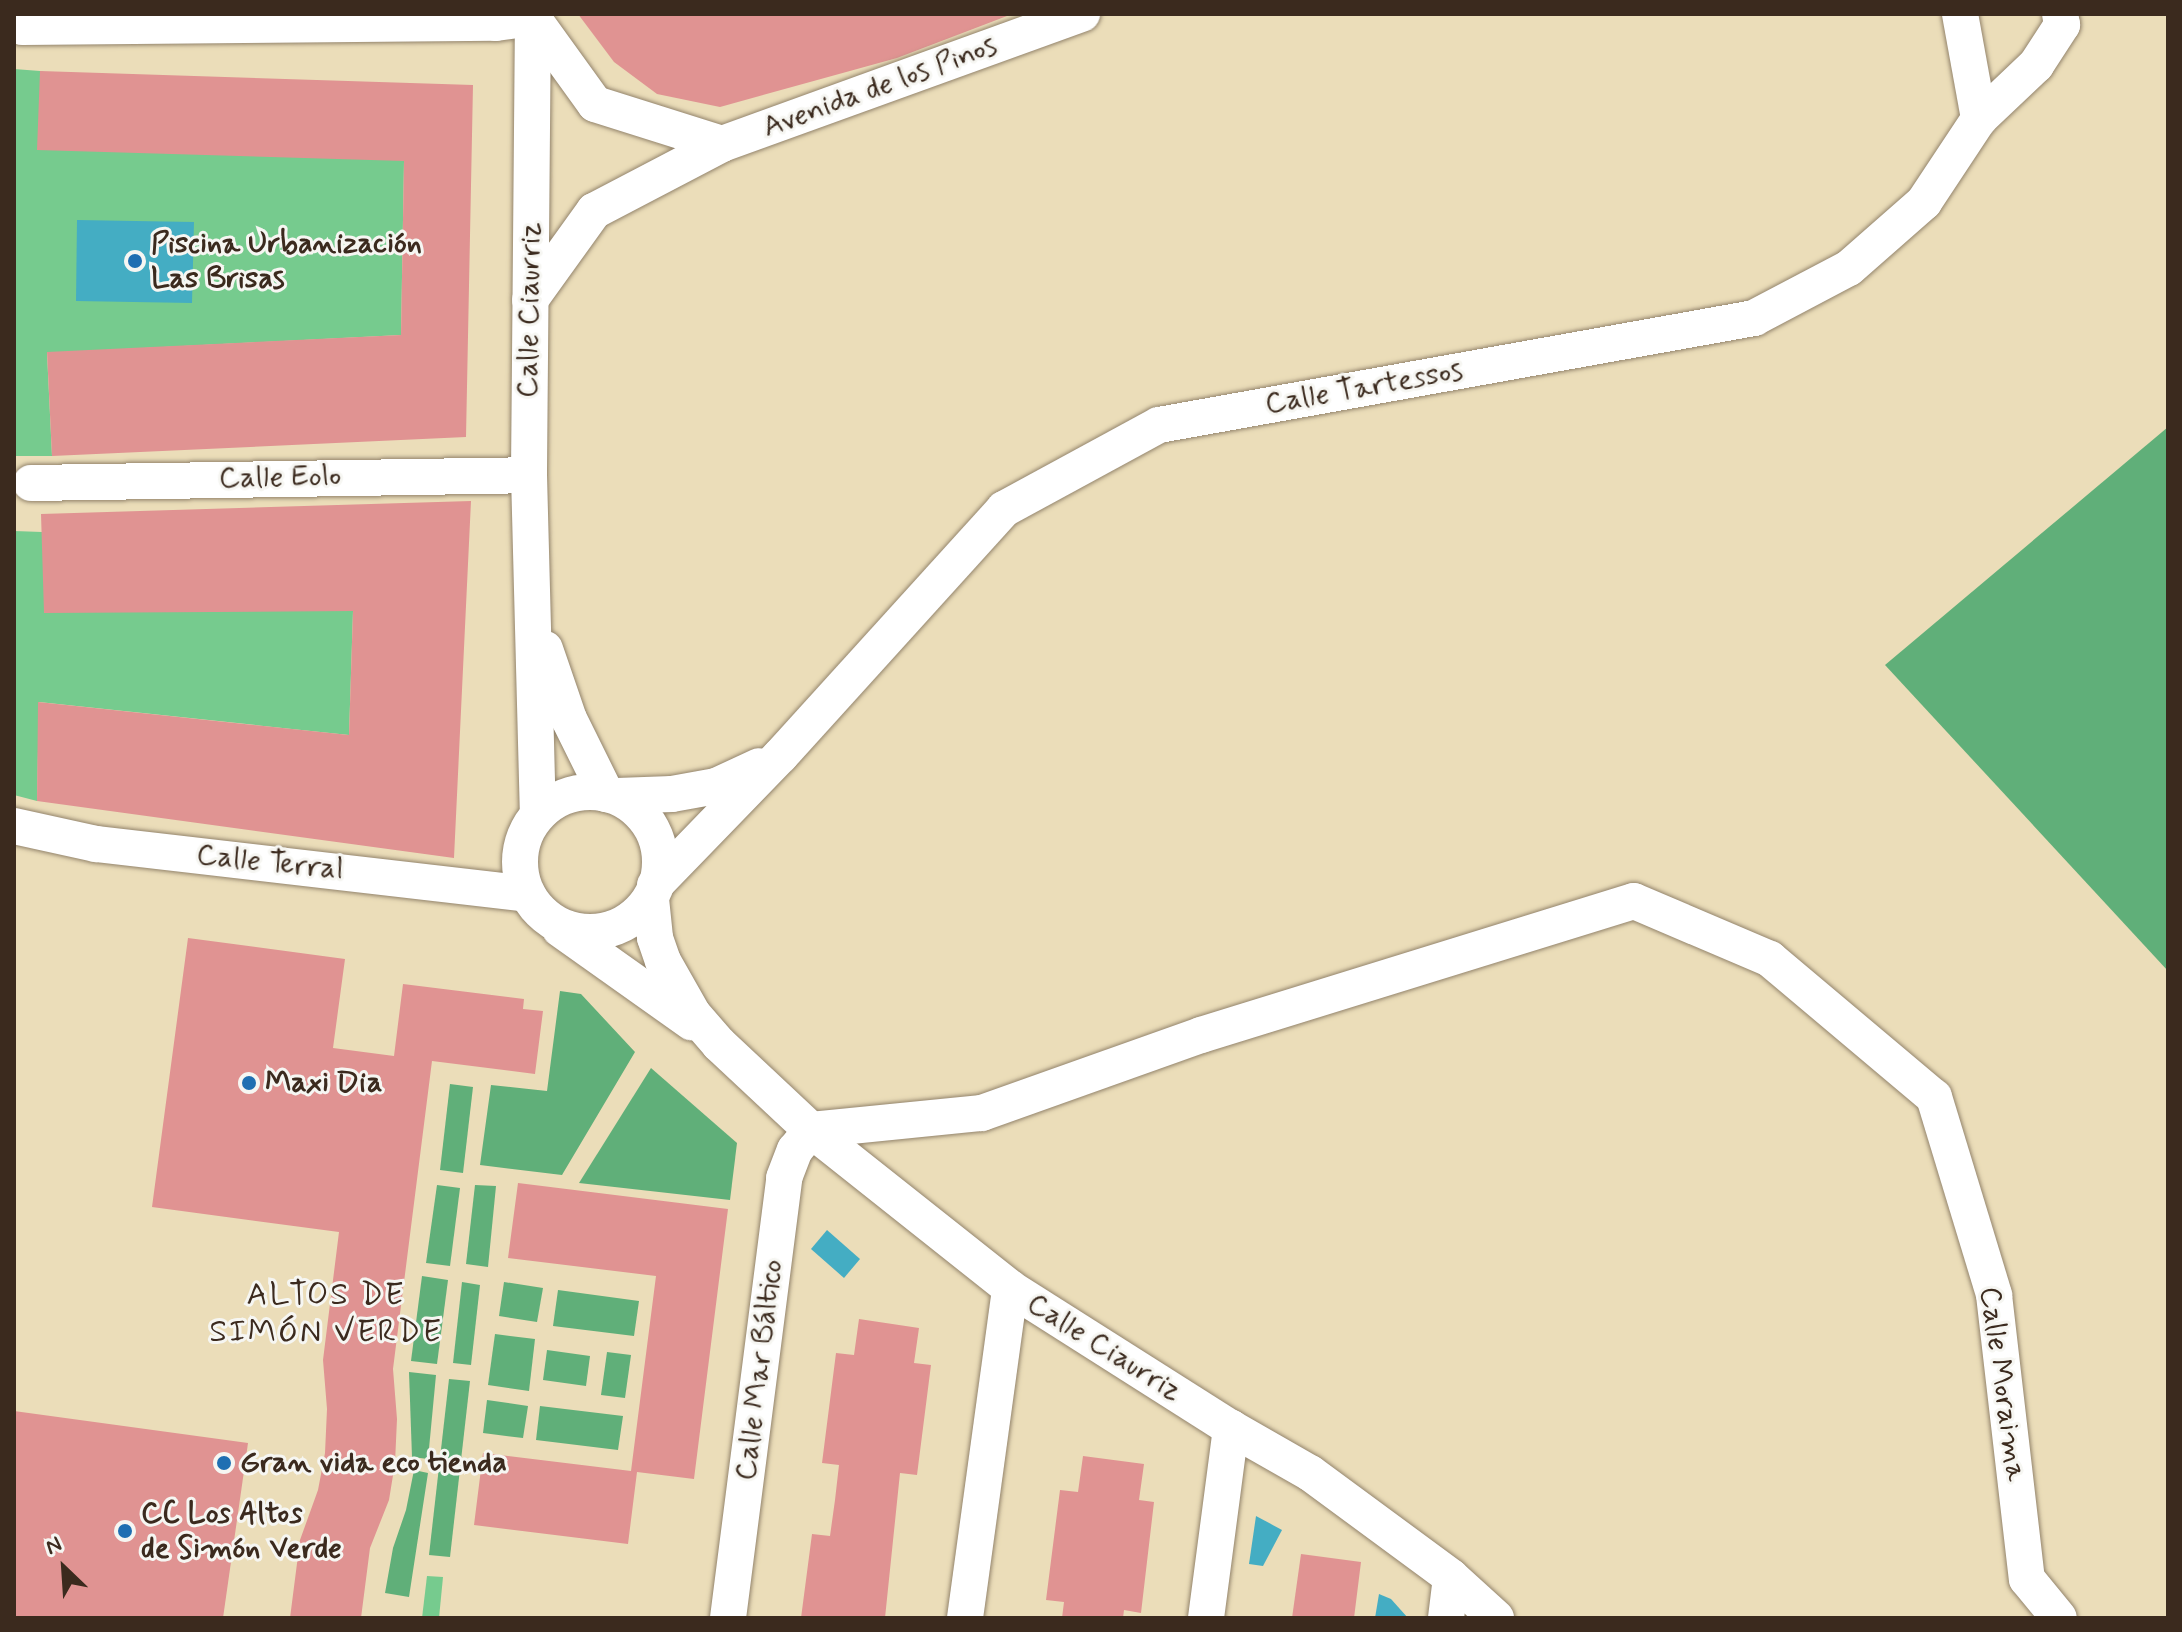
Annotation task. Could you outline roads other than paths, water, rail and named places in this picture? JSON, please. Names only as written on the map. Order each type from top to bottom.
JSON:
[{"type":"street","name":"Avenida de los Pinos","points":[[530,300],[594,211],[722,144],[1082,14]]},
{"type":"street","points":[[1960,14],[1979,119]]},
{"type":"street","name":"Calle Tartessos","points":[[653,892],[1004,509],[1159,425],[1754,318],[1849,268],[1924,202],[1979,119],[2036,65],[2062,25],[2060,14]]},
{"type":"street","points":[[22,27],[496,23],[533,16],[595,104],[722,144]]},
{"type":"street","name":"Calle Ciaurriz","points":[[533,16],[529,475],[538,814]]},
{"type":"street","name":"Calle Eolo","points":[[31,483],[529,475]]},
{"type":"street","name":"Calle Ciaurriz","points":[[532,605],[569,719],[612,795]]},
{"type":"street","name":"Calle Tartessos","points":[[612,795],[672,794],[716,786],[750,773],[790,744]]},
{"type":"street","points":[[571,793],[612,795],[639,811],[650,824],[660,850],[660,873],[653,892],[633,918],[596,932],[572,930],[538,907],[519,861],[523,837],[538,814],[571,793]]},
{"type":"street","name":"Calle Terral","points":[[14,826],[96,844],[538,907]]},
{"type":"street","name":"Calle Ciaurriz","points":[[653,892],[655,938],[670,978],[693,1014],[729,1054],[811,1130],[1010,1288],[1231,1428],[1310,1473],[1451,1577],[1496,1618]]},
{"type":"street","name":"Calle Moraima","points":[[811,1130],[982,1113],[1201,1035],[1634,901],[1770,959],[1934,1097],[1994,1295],[2027,1579],[2059,1618]]},
{"type":"street","name":"Calle Ciaurriz","points":[[538,907],[729,1054]]},
{"type":"street","name":"Calle Mar Báltico","points":[[728,1618],[784,1178],[795,1150],[811,1130]]},
{"type":"street","points":[[965,1618],[1010,1288]]},
{"type":"street","points":[[1206,1618],[1231,1428]]},
{"type":"street","points":[[1446,1618],[1451,1577]]},
{"type":"water","name":"Piscina Urbanización Las Brisas","points":[[77,220],[194,222],[192,303],[76,301]]},
{"type":"water","points":[[827,1230],[860,1259],[844,1278],[811,1249]]},
{"type":"water","points":[[1256,1516],[1282,1530],[1263,1566],[1249,1564]]},
{"type":"water","points":[[1379,1594],[1391,1599],[1408,1618],[1375,1618]]},
{"type":"place","name":"Piscina Urbanización Las Brisas","points":[[135,261]]},
{"type":"place","name":"Maxi Dia","points":[[249,1083]]},
{"type":"place","name":"Gran vida eco tienda","points":[[224,1463]]},
{"type":"place","name":"CC Los Altos de Simón Verde","points":[[125,1531]]},
{"type":"district","name":"ALTOS DE SIMÓN VERDE","points":[[326,1314]]}]
